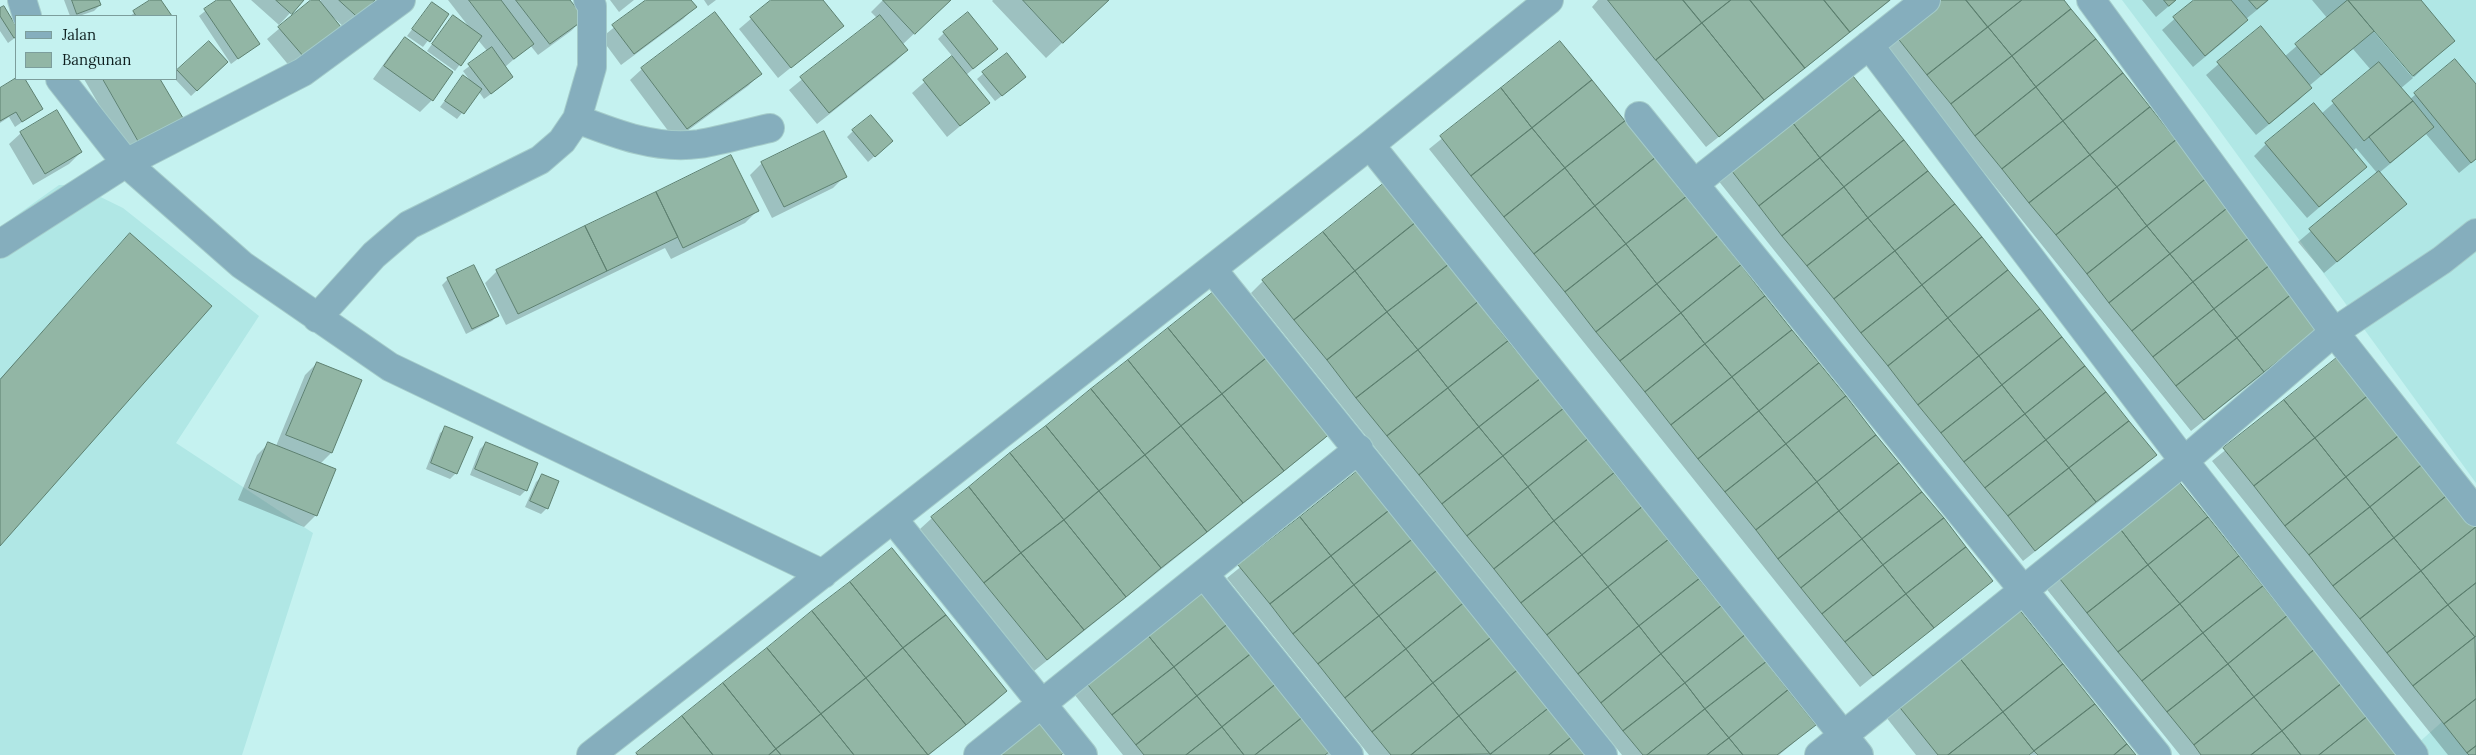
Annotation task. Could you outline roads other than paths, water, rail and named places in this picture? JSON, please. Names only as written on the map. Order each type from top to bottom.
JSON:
[{"type":"street","points":[[22,0],[27,15]]},
{"type":"street","points":[[0,244],[126,163],[303,72],[401,0]]},
{"type":"street","points":[[317,318],[374,255],[409,225],[540,160],[562,141],[577,119],[592,67],[592,6],[588,0]]},
{"type":"street","points":[[591,755],[1370,145],[1549,0]]},
{"type":"street","points":[[1694,184],[1926,0]]},
{"type":"street","points":[[2091,0],[2334,332],[2476,512]]},
{"type":"street","points":[[1869,45],[2184,462],[2414,755]]},
{"type":"street","points":[[61,80],[126,163],[242,265],[390,367],[823,574]]},
{"type":"street","points":[[1639,116],[2158,755]]},
{"type":"street","points":[[577,119],[620,135],[649,143],[698,144],[770,128]]},
{"type":"street","points":[[1370,145],[1851,745]]},
{"type":"street","points":[[1819,755],[1851,745],[2024,591],[2184,462],[2334,332],[2442,260],[2476,233]]},
{"type":"street","points":[[1212,269],[1359,449],[1603,755]]},
{"type":"street","points":[[978,755],[1359,449]]},
{"type":"street","points":[[893,519],[1083,755]]},
{"type":"street","points":[[1204,574],[1349,755]]}]
